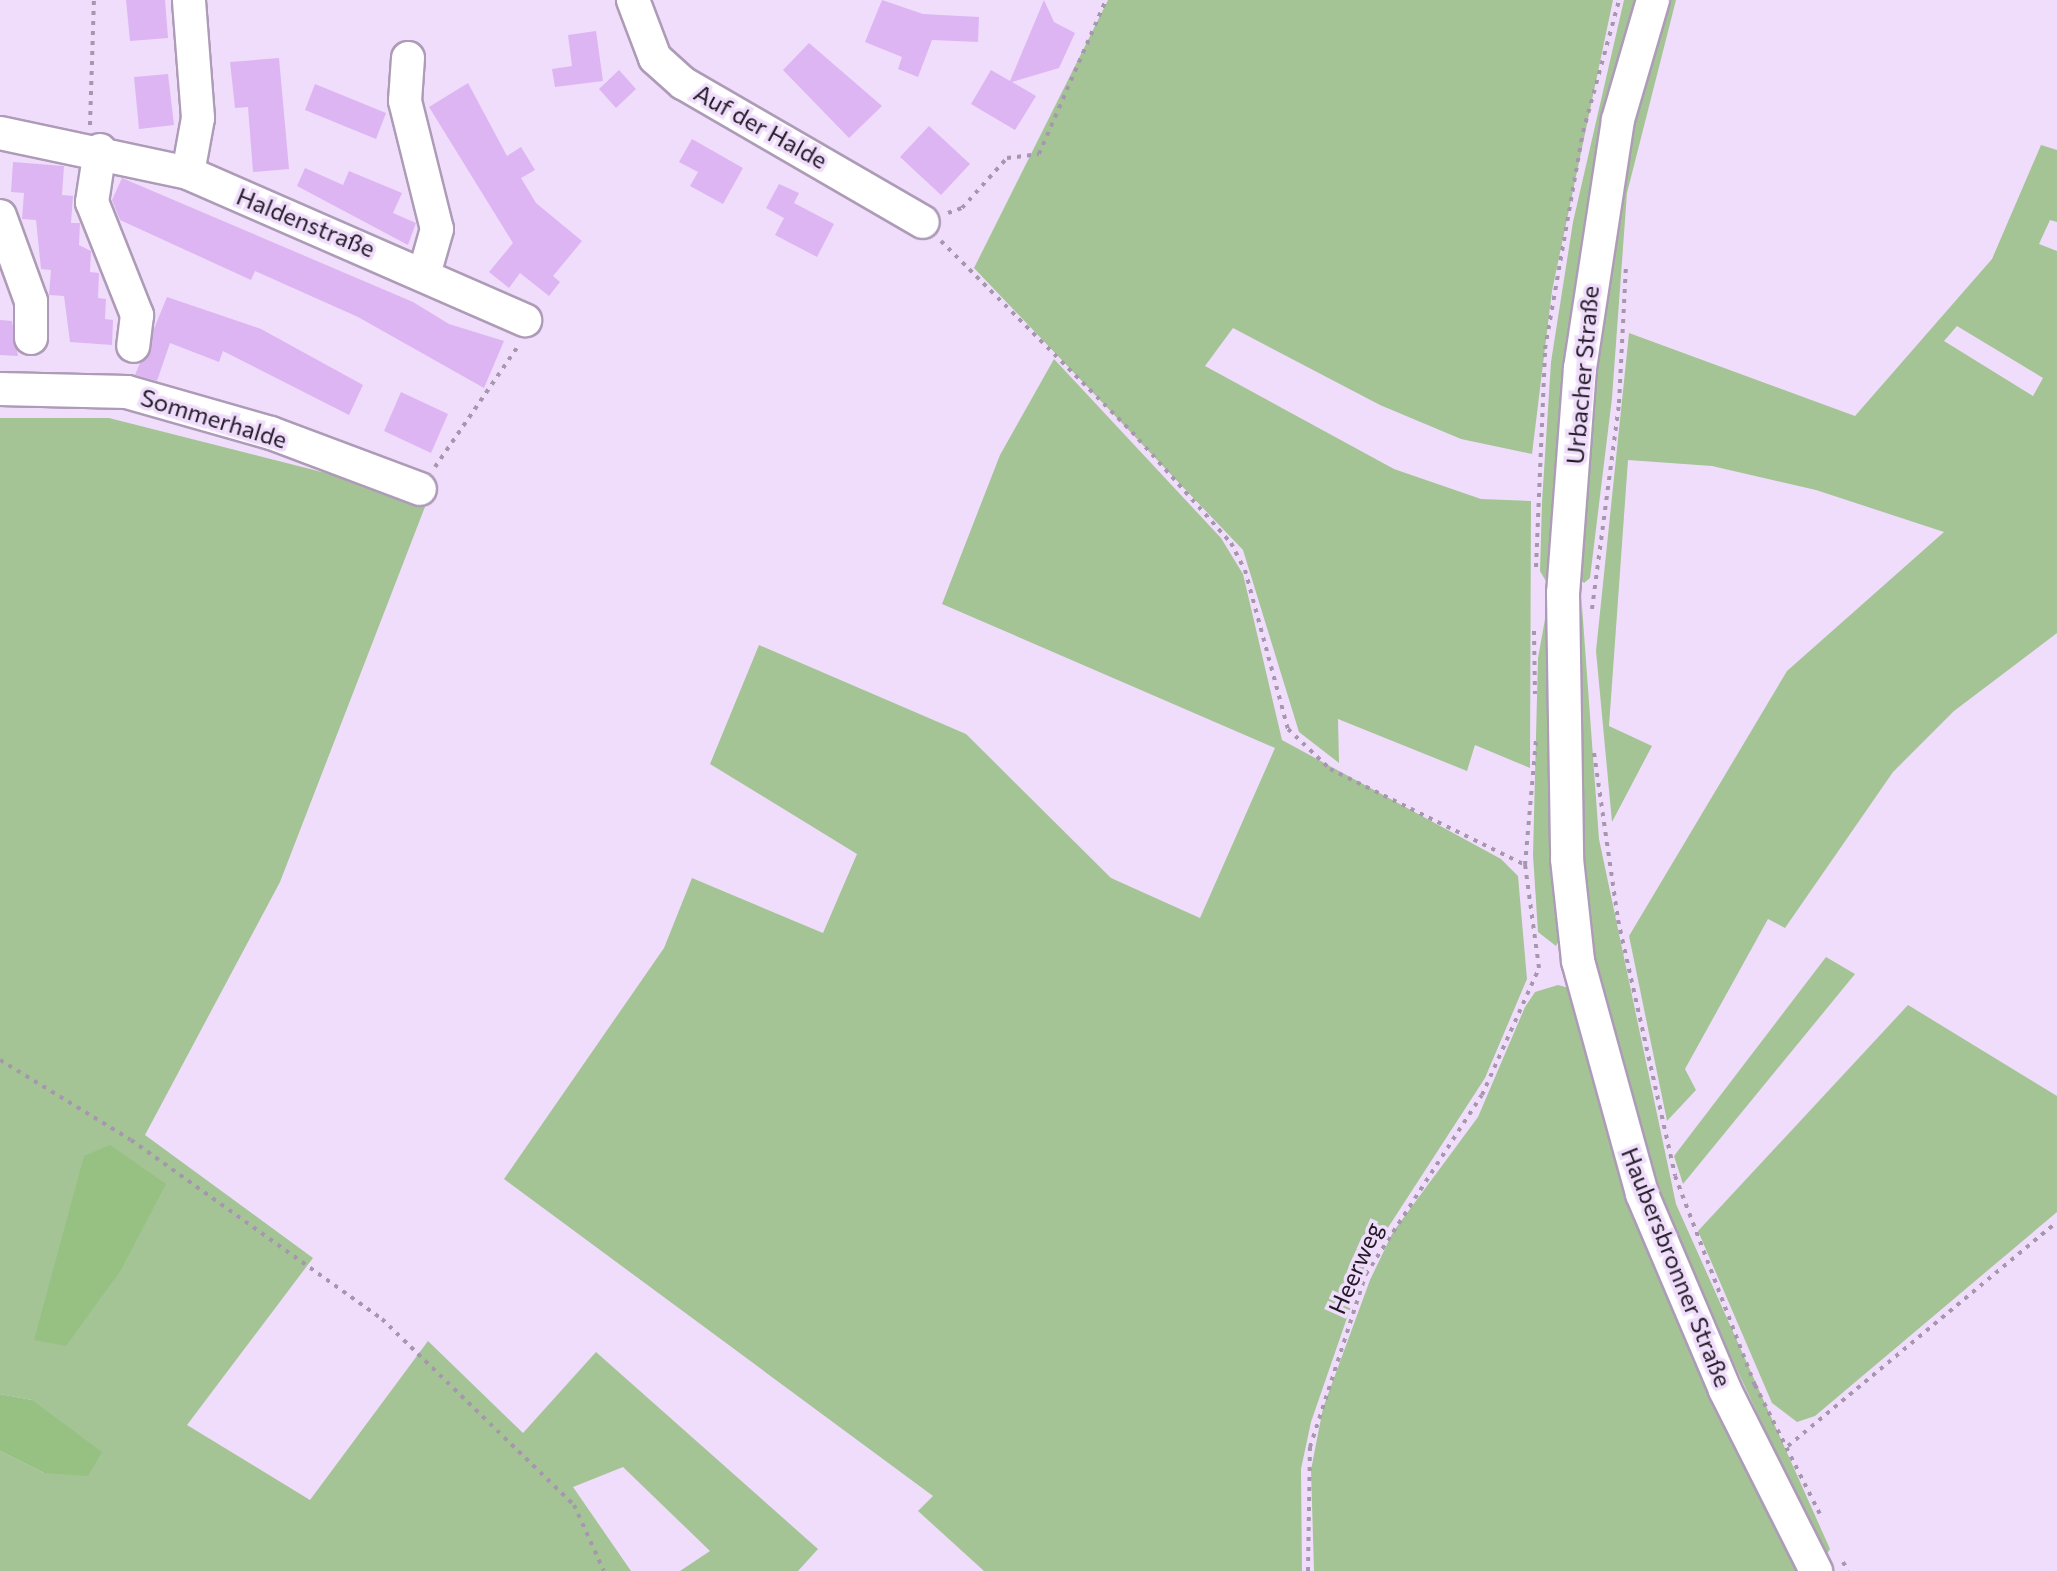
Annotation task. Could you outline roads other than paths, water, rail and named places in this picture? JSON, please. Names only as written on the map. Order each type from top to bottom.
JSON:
[{"type":"street","points":[[188,173],[198,118],[189,0]]},
{"type":"street","name":"Auf der Halde","points":[[633,0],[655,58],[683,83],[923,222]]},
{"type":"street","name":"Urbacher Straße","points":[[1562,758],[1563,593],[1591,272],[1618,120],[1653,0]]},
{"type":"street","points":[[408,58],[405,101],[437,229],[425,271]]},
{"type":"street","name":"Haldenstraße","points":[[0,133],[95,148],[188,173],[425,271],[522,332]]},
{"type":"street","points":[[95,148],[92,202],[137,315],[133,346]]},
{"type":"street","points":[[0,216],[31,301],[31,338]]},
{"type":"street","name":"Sommerhalde","points":[[0,389],[127,392],[271,433],[420,489]]},
{"type":"street","name":"Haubersbronner Straße","points":[[1562,758],[1578,961],[1642,1194],[1725,1390],[1827,1562]]}]
